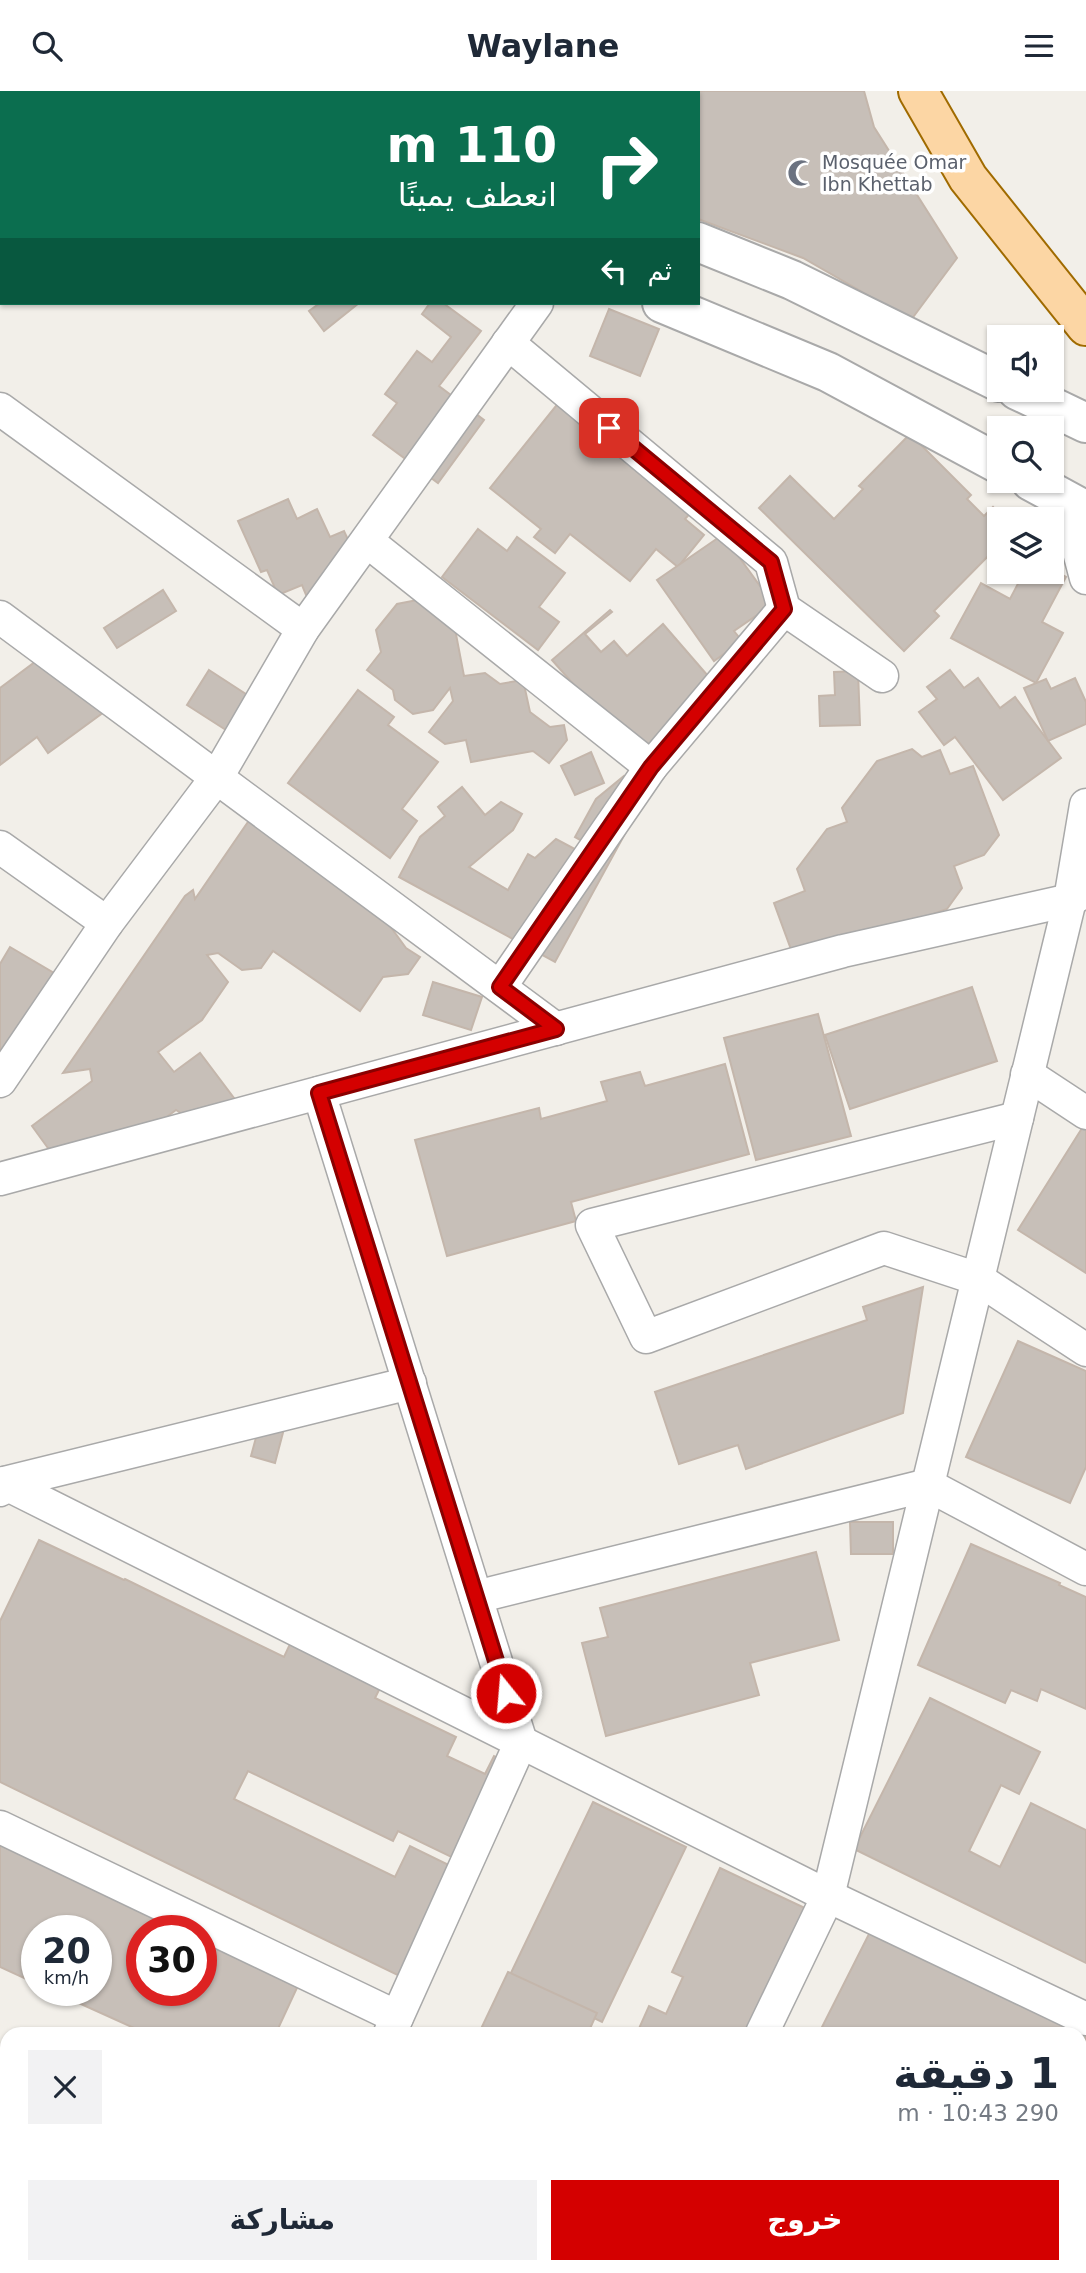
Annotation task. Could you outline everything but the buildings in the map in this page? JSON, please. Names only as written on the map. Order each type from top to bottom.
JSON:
[{"type":"main road","points":[[918,91],[968,179],[1086,326]]},
{"type":"street","points":[[700,243],[792,280],[987,376]]},
{"type":"street","points":[[0,1081],[107,923],[217,777],[303,629],[536,305]]},
{"type":"street","points":[[667,305],[828,372],[987,458]]},
{"type":"street","points":[[508,343],[771,562],[784,609],[882,676]]},
{"type":"street","points":[[1042,402],[1086,423]]},
{"type":"street","points":[[0,409],[303,629]]},
{"type":"street","points":[[1054,493],[1076,505],[1086,578]]},
{"type":"street","points":[[367,541],[651,767]]},
{"type":"street","points":[[500,987],[651,767],[784,609]]},
{"type":"street","points":[[0,617],[556,1029]]},
{"type":"street","points":[[765,2027],[828,1896],[1027,1074],[1078,895],[1086,805]]},
{"type":"street","points":[[0,847],[107,923]]},
{"type":"street","points":[[0,1178],[843,951],[1078,895]]},
{"type":"street","points":[[1027,1074],[1086,1113]]},
{"type":"street","points":[[0,1827],[393,2025],[521,1742],[319,1093]]},
{"type":"street","points":[[1017,1118],[592,1225],[646,1337],[884,1248],[978,1279],[1086,1350]]},
{"type":"street","points":[[1,1486],[410,1383]]},
{"type":"street","points":[[475,1597],[928,1485],[1086,1569]]},
{"type":"street","points":[[1,1486],[828,1896],[1086,2019]]},
{"type":"place","name":"Mosquée Omar Ibn Khettab","points":[[801,173]]},
{"type":"route","points":[[506,1693],[319,1093],[556,1029],[500,987],[651,767],[784,609],[771,562],[609,428]]}]
